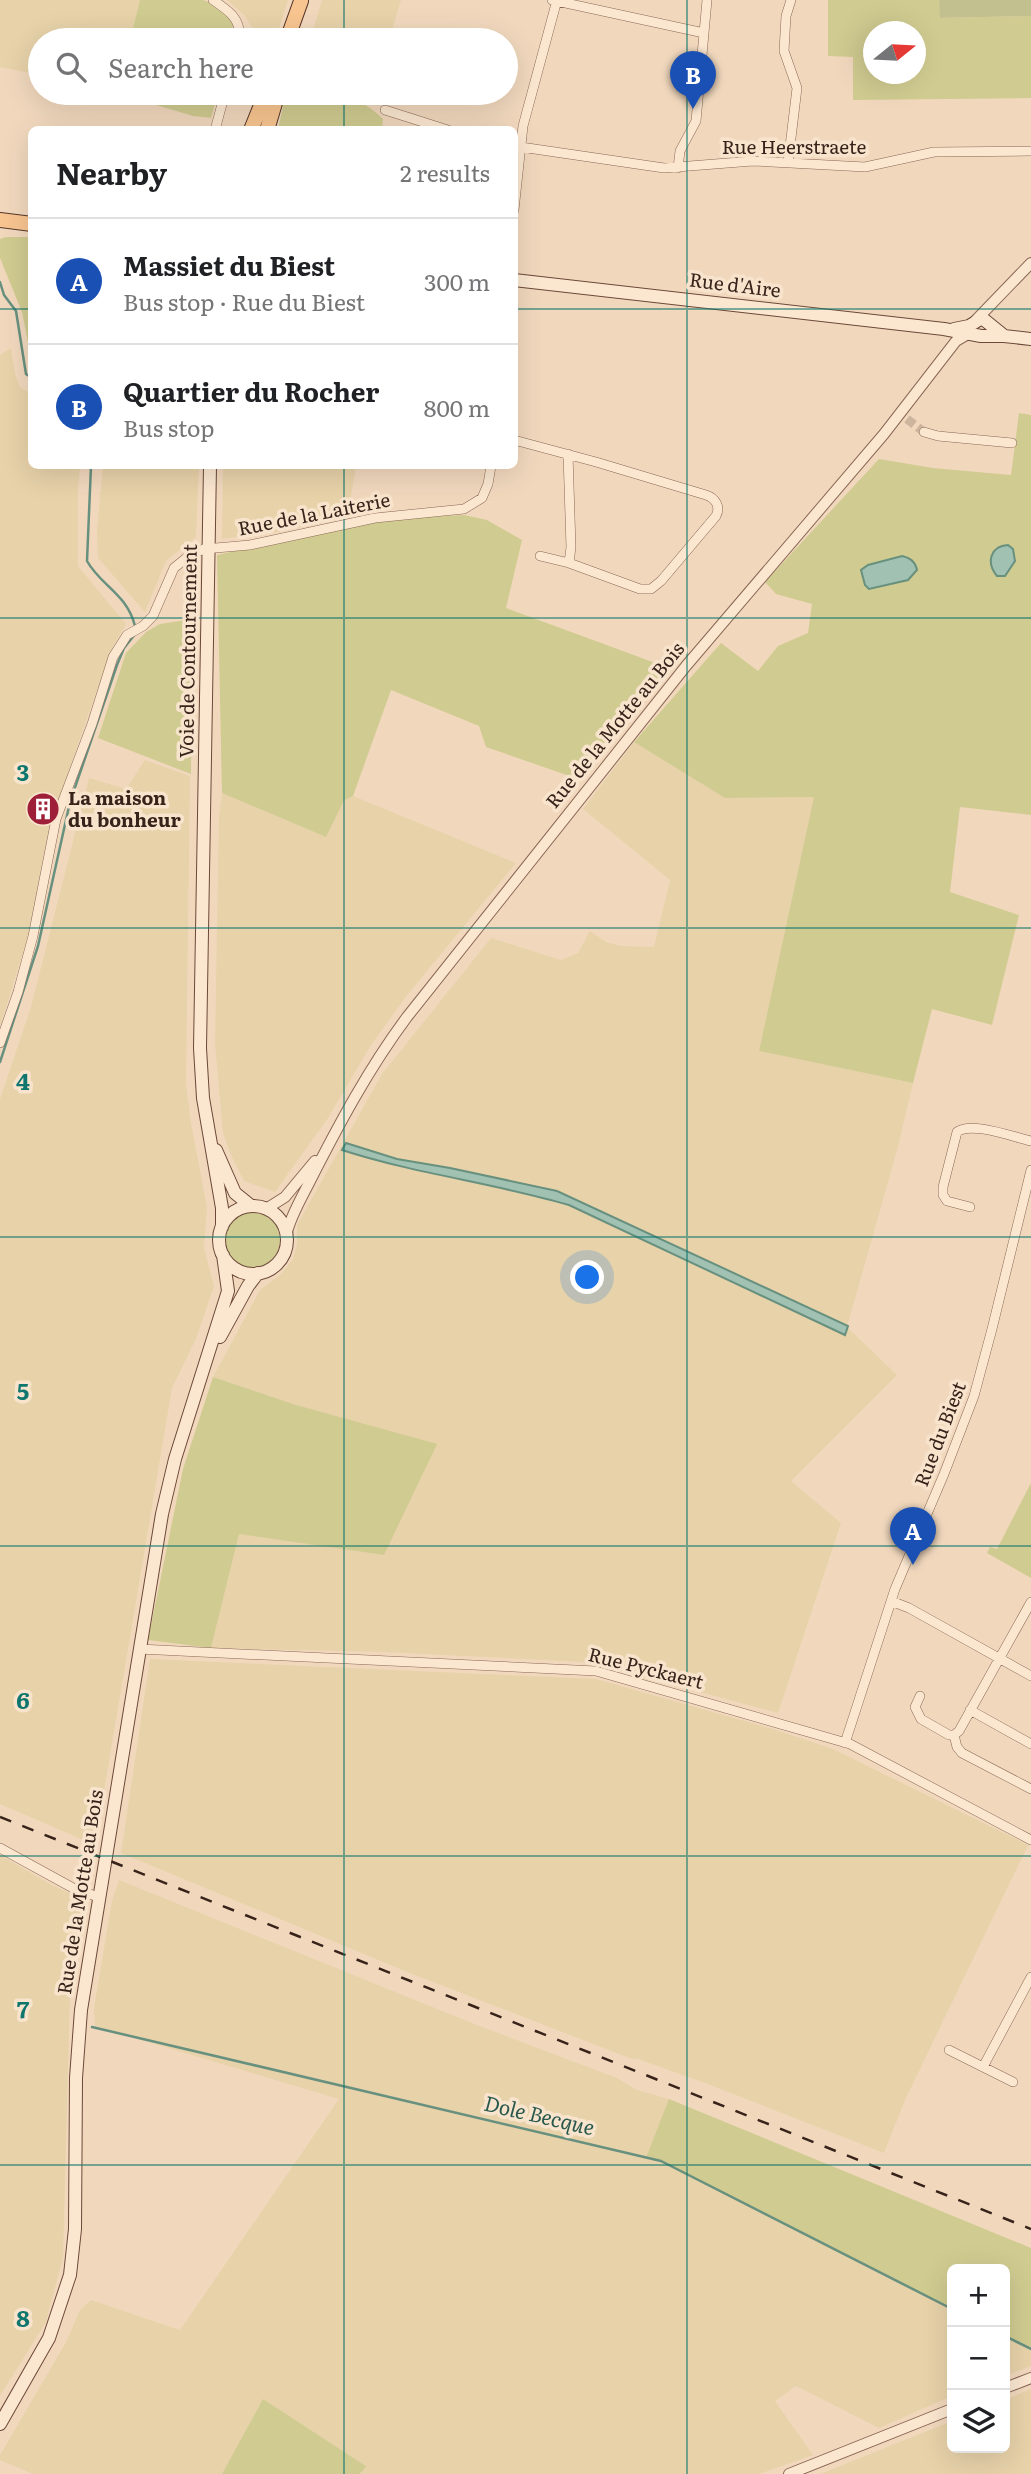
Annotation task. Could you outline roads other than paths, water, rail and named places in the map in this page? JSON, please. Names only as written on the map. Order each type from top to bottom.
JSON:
[{"type":"main road","points":[[293,28],[302,1]]},
{"type":"main road","points":[[253,126],[261,105]]},
{"type":"main road","points":[[268,126],[274,105]]},
{"type":"main road","points":[[0,220],[28,224]]},
{"type":"main road","name":"Rue d'Aire","points":[[518,280],[971,330],[1031,339]]},
{"type":"main road","name":"Voie de Contournement","points":[[208,1130],[202,1086],[200,1024],[210,469]]},
{"type":"main road","points":[[208,1130],[231,1186],[239,1198],[251,1206],[266,1209],[281,1221],[286,1235],[286,1247],[279,1262],[270,1269],[258,1273],[237,1270],[223,1255],[219,1243],[222,1208],[208,1130]]},
{"type":"main road","points":[[222,1227],[235,1211],[251,1206]]},
{"type":"main road","name":"Rue de la Motte au Bois","points":[[0,2424],[49,2338],[61,2309],[69,2275],[75,2229],[76,2060],[98,1897],[166,1493],[228,1291],[223,1255]]},
{"type":"main road","name":"Rue de la Motte au Bois","points":[[208,1359],[247,1286],[258,1273]]},
{"type":"street","points":[[213,0],[235,18],[239,28]]},
{"type":"street","points":[[518,146],[555,0],[704,33]]},
{"type":"street","points":[[678,168],[679,154],[696,121],[707,0]]},
{"type":"street","points":[[788,163],[797,88],[784,47],[786,16],[791,0]]},
{"type":"street","points":[[216,126],[222,105]]},
{"type":"street","points":[[385,110],[435,126]]},
{"type":"street","name":"Rue Heerstraete","points":[[518,146],[641,167],[678,168],[753,161],[865,167],[934,152],[1031,151]]},
{"type":"street","points":[[971,330],[993,302],[1031,263]]},
{"type":"street","name":"Rue de la Motte au Bois","points":[[286,1235],[292,1216],[326,1148],[380,1055],[432,985],[686,666],[904,416],[971,330]]},
{"type":"street","points":[[924,432],[938,436],[1012,443]]},
{"type":"street","points":[[518,441],[709,496],[716,502],[718,509],[716,516],[661,581],[651,589],[640,589],[540,556]]},
{"type":"street","points":[[568,454],[571,548],[569,564]]},
{"type":"street","name":"Rue de la Laiterie","points":[[0,1043],[31,945],[52,834],[113,657],[121,642],[153,616],[174,568],[190,555],[209,548],[250,545],[375,517],[464,509],[482,498],[490,469]]},
{"type":"street","points":[[970,1207],[947,1201],[943,1191],[957,1132],[962,1128],[972,1127],[1031,1142]]},
{"type":"street","name":"Rue de la Motte au Bois","points":[[266,1209],[285,1197],[326,1148]]},
{"type":"street","name":"Rue du Biest","points":[[845,1743],[891,1601],[970,1406],[1031,1170]]},
{"type":"street","points":[[891,1601],[906,1606],[1031,1676]]},
{"type":"street","points":[[920,1696],[915,1707],[918,1716],[949,1735],[959,1731],[1031,1602]]},
{"type":"street","name":"Rue Pyckaert","points":[[139,1649],[588,1670],[609,1674],[845,1743],[1031,1840]]},
{"type":"street","points":[[970,1710],[1031,1744]]},
{"type":"street","points":[[954,1735],[957,1747],[962,1753],[1031,1789]]},
{"type":"street","points":[[0,1848],[73,1888],[98,1897]]},
{"type":"street","points":[[983,2067],[1031,1977]]},
{"type":"street","points":[[949,2050],[1013,2082]]},
{"type":"street","points":[[1010,2386],[1031,2378]]},
{"type":"street","points":[[789,2474],[947,2411]]},
{"type":"waterway","points":[[0,282],[4,295],[16,311],[28,375]]},
{"type":"waterway","points":[[91,469],[87,561],[126,606],[135,626]]},
{"type":"waterway","points":[[0,1062],[38,946],[70,802],[117,665],[124,648],[136,633]]},
{"type":"waterway","name":"Dole Becque","points":[[92,2027],[661,2161],[947,2306]]},
{"type":"waterway","name":"Dole Becque","points":[[1010,2338],[1031,2349]]},
{"type":"tunnel","points":[[907,419],[924,432]]},
{"type":"railway","points":[[0,1817],[1031,2229]]},
{"type":"place","name":"Quartier du Rocher","points":[[693,109]]},
{"type":"place","name":"La maison du bonheur","points":[[43,809]]},
{"type":"place","name":"Massiet du Biest","points":[[913,1565]]}]
